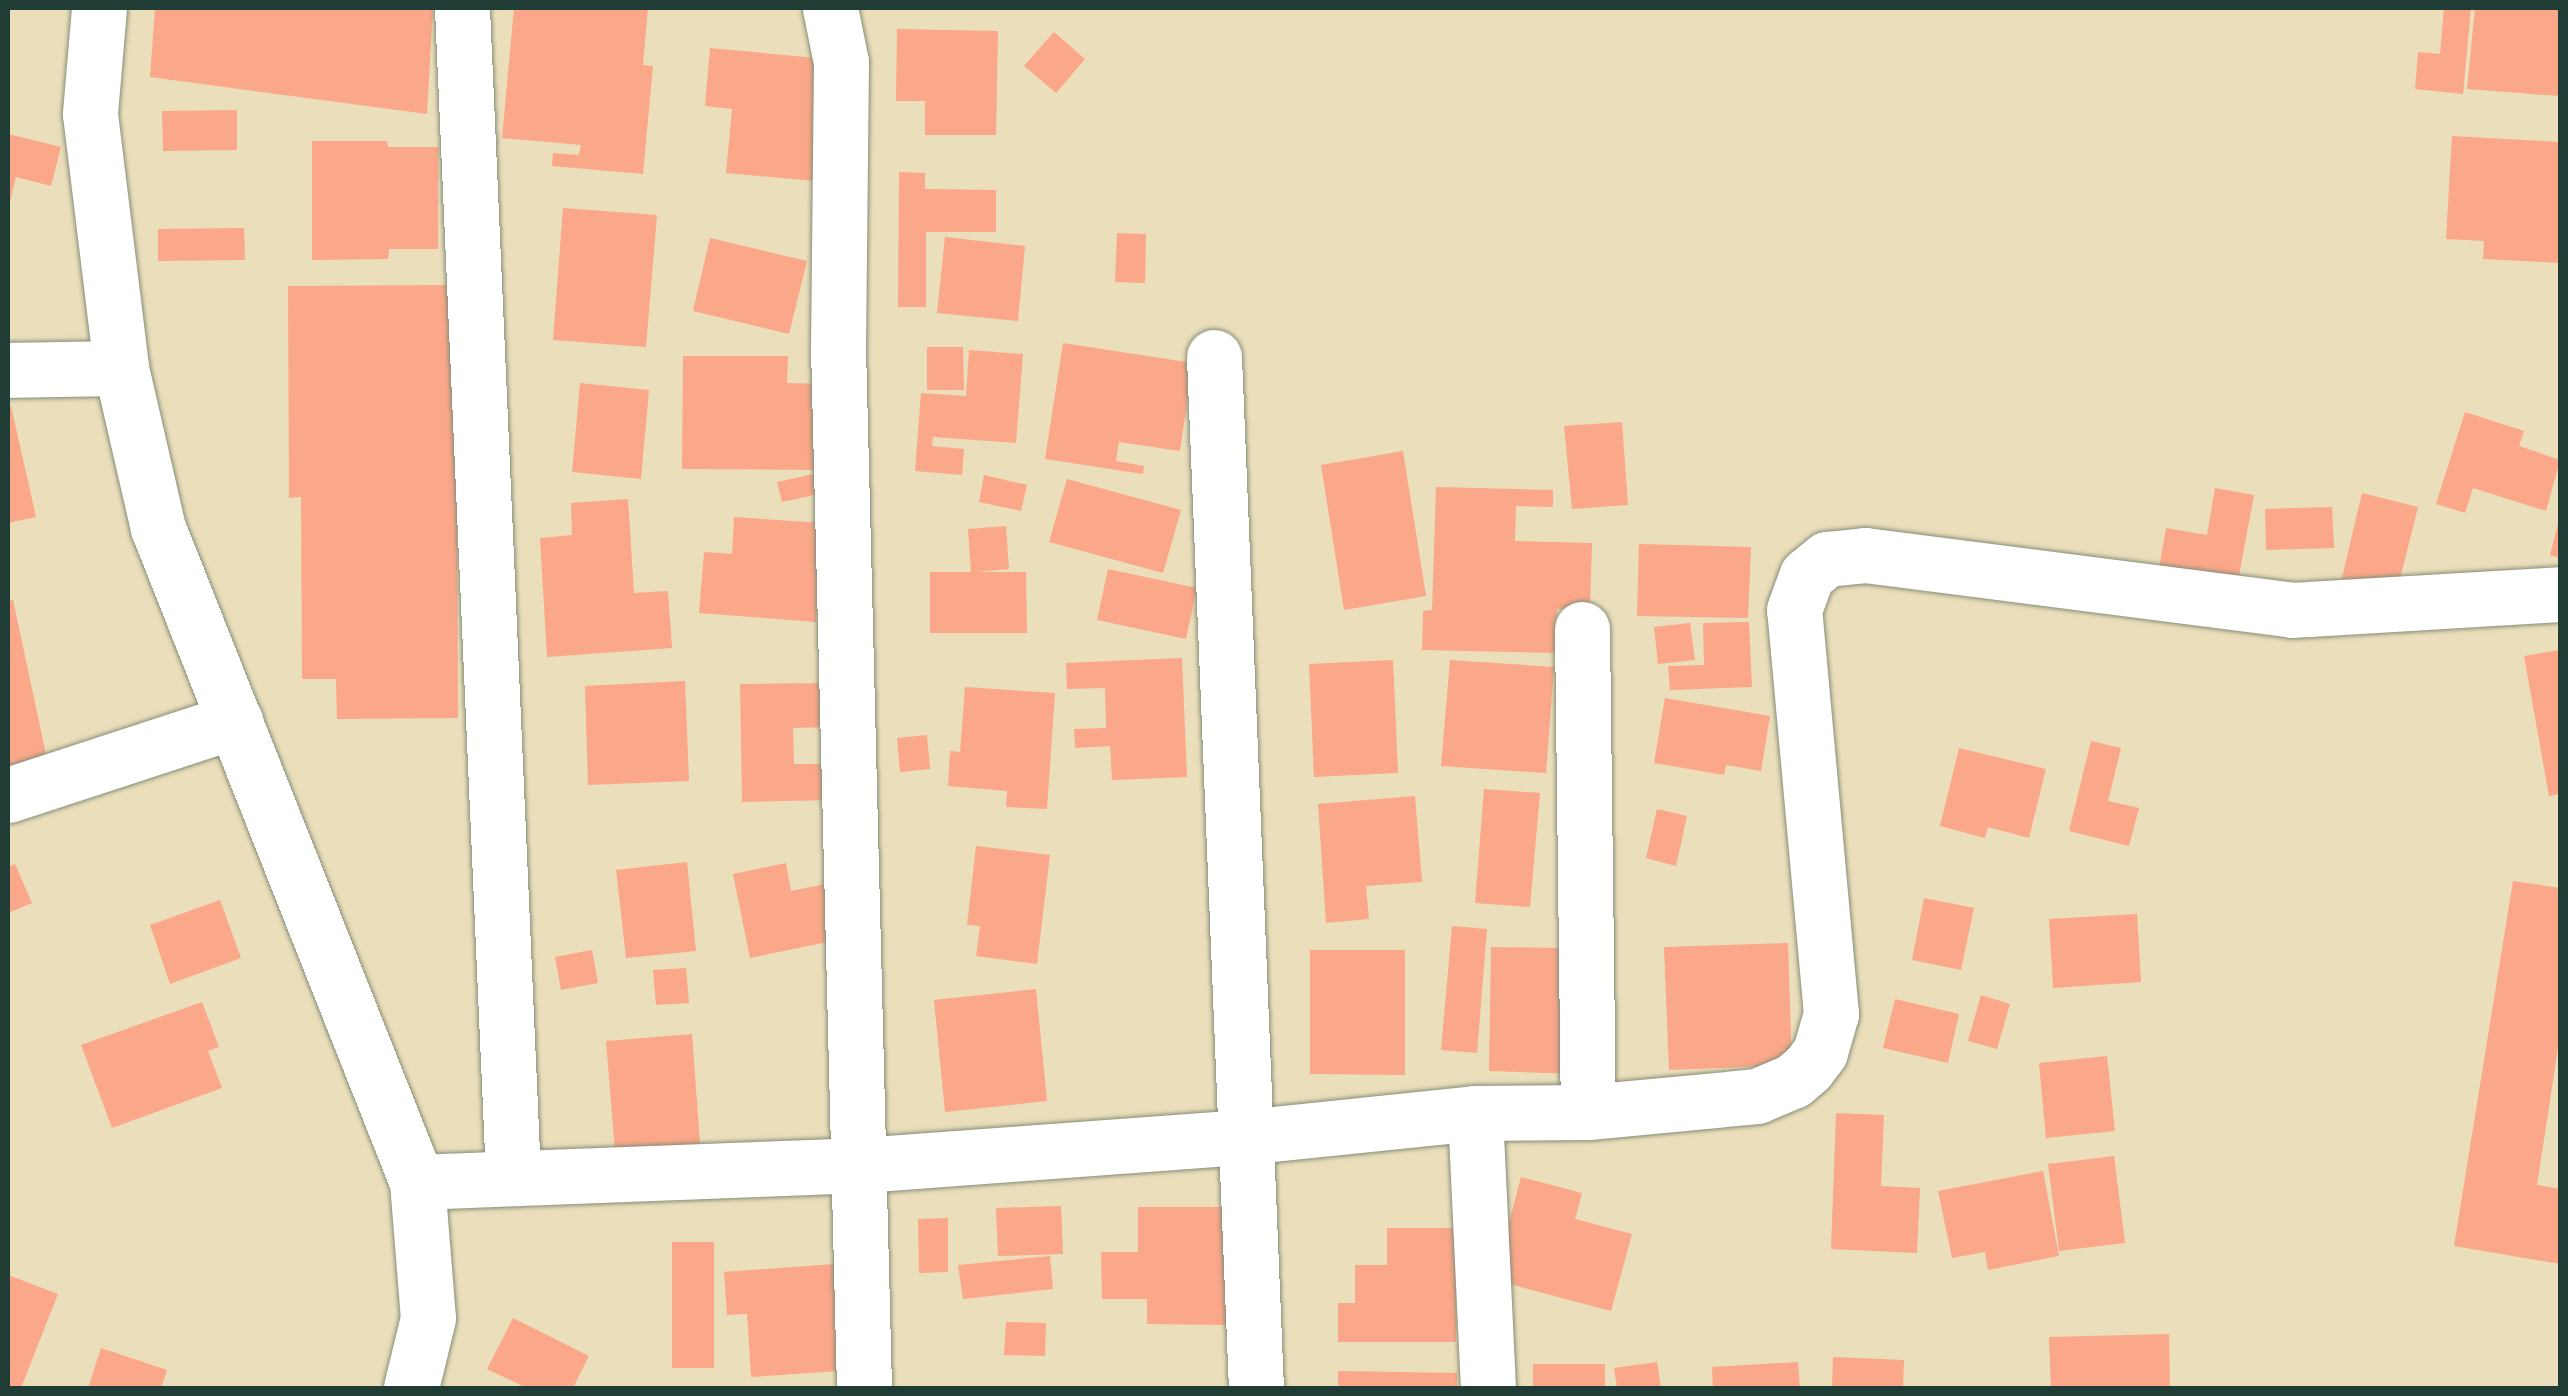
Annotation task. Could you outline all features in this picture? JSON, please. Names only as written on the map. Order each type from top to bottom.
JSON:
[{"type":"street","points":[[99,8],[90,114],[121,368],[158,528],[418,1182],[428,1318],[412,1388]]},
{"type":"street","points":[[462,8],[512,1177]]},
{"type":"street","points":[[830,8],[840,62],[838,347],[864,1388]]},
{"type":"street","points":[[1214,356],[1256,1388]]},
{"type":"street","points":[[8,370],[121,368]]},
{"type":"street","points":[[418,1182],[861,1165],[1244,1137],[1475,1112],[1588,1112],[1757,1096],[1793,1081],[1820,1052],[1831,1014],[1794,610],[1807,574],[1827,559],[1852,554],[2292,610],[2560,594]]},
{"type":"street","points":[[1582,629],[1588,1112]]},
{"type":"street","points":[[8,795],[235,721]]},
{"type":"street","points":[[1475,1112],[1488,1388]]},
{"type":"building","points":[[155,8],[433,8],[427,114],[150,77]]},
{"type":"building","points":[[514,8],[648,8],[643,65],[653,66],[643,174],[552,166],[553,153],[579,155],[581,145],[502,138]]},
{"type":"building","points":[[2444,8],[2471,8],[2463,94],[2415,89],[2418,52],[2440,54]]},
{"type":"building","points":[[2475,8],[2560,8],[2560,96],[2467,89]]},
{"type":"building","points":[[897,29],[998,31],[996,135],[925,135],[925,101],[896,101]]},
{"type":"building","points":[[1054,32],[1085,59],[1056,93],[1024,66]]},
{"type":"building","points":[[710,48],[827,59],[816,181],[726,173],[732,109],[705,106]]},
{"type":"building","points":[[237,110],[237,150],[163,151],[162,111]]},
{"type":"building","points":[[8,134],[61,147],[51,186],[16,177],[9,206]]},
{"type":"building","points":[[2452,136],[2560,142],[2560,263],[2483,259],[2484,241],[2446,239]]},
{"type":"building","points":[[312,141],[387,141],[388,147],[438,147],[438,249],[389,249],[388,259],[312,260]]},
{"type":"building","points":[[899,172],[925,173],[925,189],[996,190],[996,232],[926,232],[926,307],[898,307]]},
{"type":"building","points":[[563,208],[657,215],[646,347],[553,340]]},
{"type":"building","points":[[244,228],[245,260],[158,261],[158,229]]},
{"type":"building","points":[[1117,233],[1146,234],[1145,283],[1115,282]]},
{"type":"building","points":[[945,237],[1025,246],[1018,321],[937,313]]},
{"type":"building","points":[[710,238],[807,261],[789,334],[693,311]]},
{"type":"building","points":[[456,285],[458,718],[337,719],[336,679],[302,679],[301,497],[289,498],[288,286]]},
{"type":"building","points":[[1063,343],[1193,363],[1180,451],[1119,442],[1116,461],[1144,466],[1143,474],[1045,459]]},
{"type":"building","points":[[927,347],[963,347],[964,390],[927,390]]},
{"type":"building","points":[[969,350],[1023,354],[1016,443],[933,437],[932,446],[964,449],[962,475],[915,471],[921,393],[966,396]]},
{"type":"building","points":[[683,356],[788,356],[787,383],[826,384],[825,470],[682,469]]},
{"type":"building","points":[[580,383],[649,390],[641,479],[572,472]]},
{"type":"building","points":[[11,406],[36,517],[8,523],[8,407]]},
{"type":"building","points":[[2465,412],[2524,431],[2519,446],[2560,460],[2546,511],[2473,488],[2465,513],[2436,504]]},
{"type":"building","points":[[1622,422],[1628,505],[1572,509],[1564,426]]},
{"type":"building","points":[[1403,451],[1426,596],[1344,610],[1321,465]]},
{"type":"building","points":[[823,472],[828,492],[782,502],[777,482]]},
{"type":"building","points":[[984,475],[1027,485],[1021,511],[979,502]]},
{"type":"building","points":[[1067,479],[1181,510],[1163,573],[1049,542]]},
{"type":"building","points":[[1436,487],[1553,490],[1553,507],[1516,506],[1515,541],[1592,543],[1590,609],[1557,609],[1556,653],[1422,650],[1423,611],[1432,610]]},
{"type":"building","points":[[2215,488],[2254,495],[2238,581],[2159,568],[2166,528],[2207,535]]},
{"type":"building","points":[[2362,493],[2418,507],[2397,591],[2342,578]]},
{"type":"building","points":[[628,499],[634,593],[668,591],[672,648],[547,657],[540,538],[572,535],[571,503]]},
{"type":"building","points":[[2332,507],[2334,548],[2266,550],[2265,509]]},
{"type":"building","points":[[2560,516],[2560,558],[2550,555]]},
{"type":"building","points":[[734,517],[823,523],[816,622],[699,613],[704,552],[732,554]]},
{"type":"building","points":[[1006,526],[1009,569],[976,572],[1026,572],[1027,633],[930,633],[930,572],[971,572],[968,529]]},
{"type":"building","points":[[1639,544],[1751,547],[1748,618],[1637,616]]},
{"type":"building","points":[[1108,569],[1197,588],[1186,639],[1097,620]]},
{"type":"building","points":[[13,600],[50,773],[8,781],[8,601]]},
{"type":"building","points":[[1749,622],[1752,687],[1670,690],[1668,666],[1704,665],[1703,623]]},
{"type":"building","points":[[1690,623],[1695,660],[1658,664],[1654,627]]},
{"type":"building","points":[[2560,650],[2560,794],[2549,796],[2524,656]]},
{"type":"building","points":[[1182,658],[1187,777],[1112,780],[1110,746],[1075,748],[1074,729],[1106,728],[1105,688],[1067,689],[1066,663]]},
{"type":"building","points":[[1393,660],[1398,773],[1314,777],[1309,664]]},
{"type":"building","points":[[1450,660],[1554,667],[1546,773],[1441,766]]},
{"type":"building","points":[[685,681],[689,781],[588,785],[585,686]]},
{"type":"building","points":[[831,683],[832,727],[793,728],[794,764],[833,764],[833,800],[742,802],[740,684]]},
{"type":"building","points":[[965,687],[1055,693],[1047,809],[1006,807],[1007,791],[948,786],[950,751],[960,752]]},
{"type":"building","points":[[1665,698],[1770,716],[1761,771],[1726,765],[1724,775],[1654,763]]},
{"type":"building","points":[[927,735],[930,769],[900,772],[897,738]]},
{"type":"building","points":[[2091,741],[2121,748],[2108,801],[2139,808],[2129,846],[2069,831]]},
{"type":"building","points":[[1959,748],[2046,769],[2029,838],[1988,827],[1985,838],[1940,826]]},
{"type":"building","points":[[1484,789],[1540,793],[1530,907],[1475,903]]},
{"type":"building","points":[[1415,796],[1422,882],[1366,886],[1369,919],[1326,923],[1318,804]]},
{"type":"building","points":[[1657,809],[1687,816],[1676,866],[1646,858]]},
{"type":"building","points":[[976,846],[1050,855],[1037,964],[976,956],[980,926],[967,925]]},
{"type":"building","points":[[687,862],[696,951],[626,958],[616,870]]},
{"type":"building","points":[[786,863],[791,891],[826,884],[837,940],[750,958],[733,874]]},
{"type":"building","points":[[15,864],[32,903],[8,913],[8,867]]},
{"type":"building","points":[[2513,881],[2560,888],[2560,1035],[2537,1185],[2560,1189],[2560,1264],[2454,1246]]},
{"type":"building","points":[[1924,898],[1974,908],[1961,970],[1912,960]]},
{"type":"building","points":[[220,900],[241,958],[170,984],[150,925]]},
{"type":"building","points":[[2137,914],[2141,982],[2053,988],[2049,919]]},
{"type":"building","points":[[1452,926],[1487,929],[1477,1053],[1441,1050]]},
{"type":"building","points":[[1788,943],[1792,1065],[1669,1070],[1664,947]]},
{"type":"building","points":[[1491,947],[1577,948],[1574,1074],[1489,1071]]},
{"type":"building","points":[[592,950],[598,983],[561,990],[555,957]]},
{"type":"building","points":[[1310,950],[1405,950],[1405,1075],[1310,1074]]},
{"type":"building","points":[[686,968],[689,1003],[656,1005],[653,970]]},
{"type":"building","points":[[1036,989],[1047,1101],[945,1112],[934,1000]]},
{"type":"building","points":[[1981,995],[2010,1004],[1997,1049],[1968,1041]]},
{"type":"building","points":[[1895,999],[1959,1014],[1948,1063],[1883,1048]]},
{"type":"building","points":[[202,1002],[219,1047],[208,1051],[222,1088],[112,1128],[81,1045]]},
{"type":"building","points":[[692,1034],[701,1157],[616,1164],[606,1041]]},
{"type":"building","points":[[2107,1056],[2115,1131],[2046,1138],[2039,1063]]},
{"type":"building","points":[[1836,1113],[1884,1115],[1881,1186],[1920,1188],[1917,1253],[1831,1249]]},
{"type":"building","points":[[2114,1156],[2125,1243],[2059,1251],[2048,1164]]},
{"type":"building","points":[[2043,1171],[2059,1256],[1988,1270],[1985,1252],[1952,1258],[1938,1191]]},
{"type":"building","points":[[1521,1177],[1582,1193],[1575,1219],[1632,1234],[1611,1311],[1494,1280]]},
{"type":"building","points":[[1061,1206],[1063,1254],[998,1256],[996,1208]]},
{"type":"building","points":[[1138,1207],[1226,1207],[1226,1325],[1147,1324],[1147,1299],[1102,1299],[1101,1252],[1138,1252]]},
{"type":"building","points":[[948,1218],[948,1272],[919,1273],[918,1219]]},
{"type":"building","points":[[1387,1228],[1457,1228],[1456,1342],[1338,1342],[1338,1303],[1355,1303],[1355,1265],[1387,1265]]},
{"type":"building","points":[[672,1242],[714,1242],[714,1368],[672,1368]]},
{"type":"building","points":[[1050,1256],[1053,1289],[963,1299],[958,1265]]},
{"type":"building","points":[[848,1263],[854,1370],[751,1377],[747,1314],[727,1315],[724,1272]]},
{"type":"building","points":[[8,1275],[58,1294],[21,1388],[8,1388]]},
{"type":"building","points":[[513,1318],[589,1356],[573,1388],[527,1388],[487,1369]]},
{"type":"building","points":[[1006,1322],[1046,1323],[1045,1356],[1004,1355]]},
{"type":"building","points":[[2169,1334],[2170,1388],[2051,1388],[2049,1337]]},
{"type":"building","points":[[101,1348],[167,1370],[161,1388],[88,1388]]},
{"type":"building","points":[[1833,1357],[1904,1360],[1903,1388],[1832,1388]]},
{"type":"building","points":[[1657,1362],[1661,1388],[1617,1388],[1614,1368]]},
{"type":"building","points":[[1798,1362],[1800,1388],[1713,1388],[1712,1367]]},
{"type":"building","points":[[1533,1364],[1605,1364],[1605,1388],[1533,1388]]},
{"type":"building","points":[[1338,1371],[1457,1373],[1457,1388],[1338,1388]]}]
